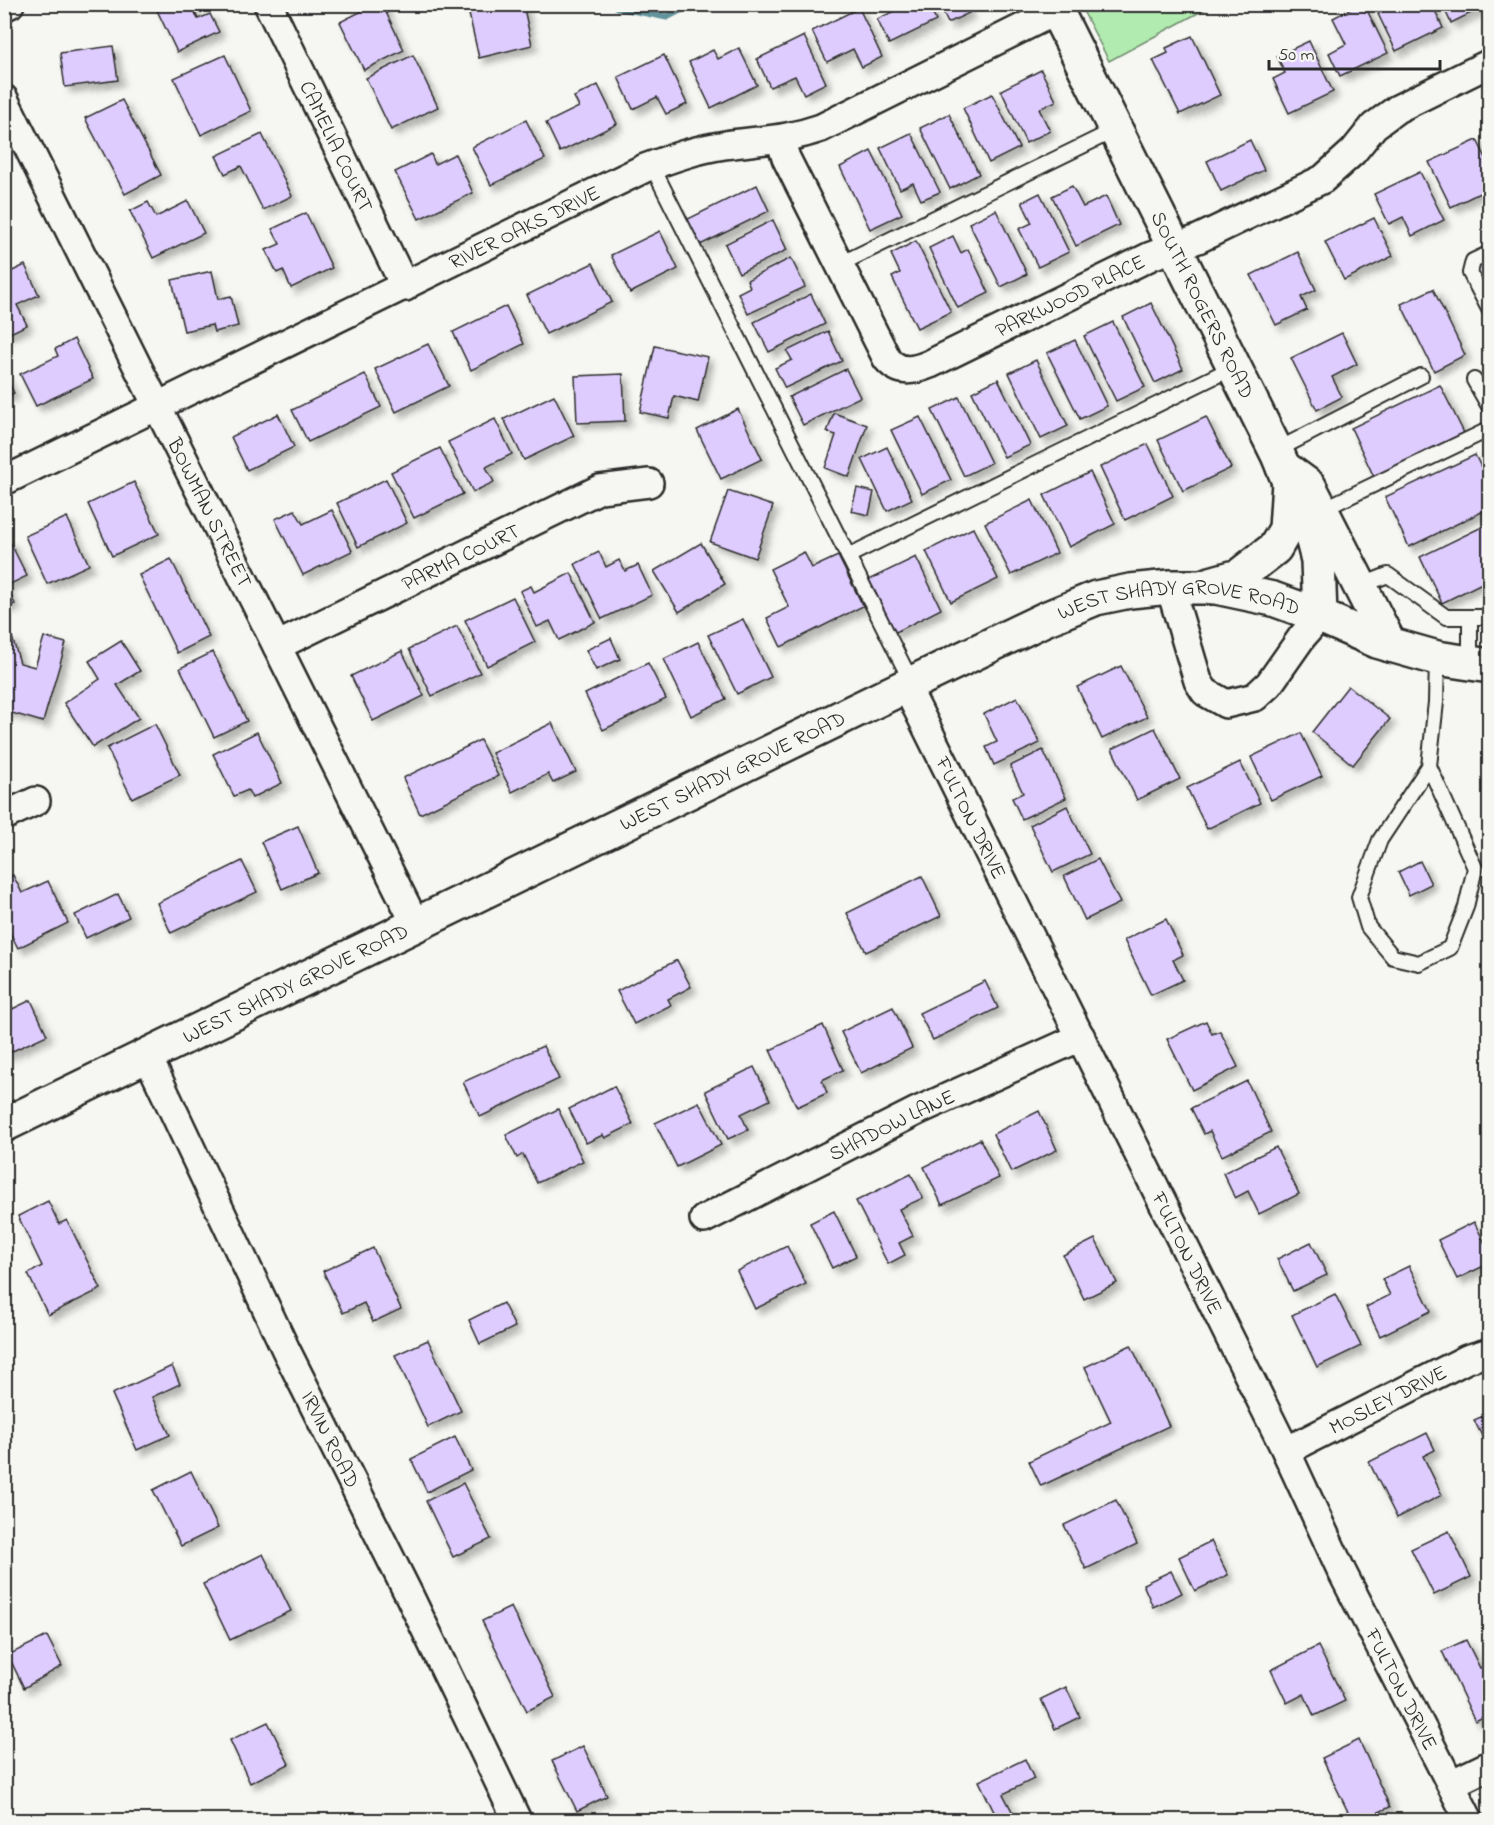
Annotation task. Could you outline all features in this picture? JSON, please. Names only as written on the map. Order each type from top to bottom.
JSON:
[{"type":"main road","name":"SOUTH ROGERS ROAD","points":[[1054,8],[1282,467],[1312,537],[1318,560],[1320,616]]},
{"type":"main road","points":[[1282,467],[1308,486],[1390,645]]},
{"type":"main road","points":[[1202,587],[1239,576],[1275,548],[1286,529],[1282,467]]},
{"type":"main road","name":"WEST SHADY GROVE ROAD","points":[[4,1125],[909,684],[1096,598],[1130,591],[1170,587],[1216,587],[1273,599],[1390,645],[1437,658],[1480,664]]},
{"type":"street","points":[[4,7],[10,4]]},
{"type":"street","name":"CAMELIA COURT","points":[[268,4],[405,286]]},
{"type":"street","name":"RIVER OAKS DRIVE","points":[[4,481],[652,165],[687,152],[724,145],[780,140],[820,128],[1054,8]]},
{"type":"street","name":"PARKWOOD PLACE","points":[[780,140],[784,153],[887,359],[893,366],[910,370],[930,364],[1151,256],[1174,248],[1323,179],[1353,152],[1374,126],[1397,109],[1490,63]]},
{"type":"street","name":"BOWMAN STREET","points":[[4,99],[416,925]]},
{"type":"street","name":"PARMA COURT","points":[[277,646],[600,489],[649,483]]},
{"type":"street","points":[[1170,587],[1198,681],[1205,692],[1226,704],[1255,698],[1269,684],[1320,616]]},
{"type":"street","name":"FULTON DRIVE","points":[[909,684],[1080,1037],[1286,1451],[1342,1572],[1469,1821]]},
{"type":"street","points":[[4,816],[36,801]]},
{"type":"street","name":"SHADOW LANE","points":[[705,1219],[917,1111],[1080,1037]]},
{"type":"street","name":"IRVIN ROAD","points":[[147,1055],[286,1350],[409,1595],[517,1821]]},
{"type":"street","name":"MOSLEY DRIVE","points":[[1286,1451],[1467,1359],[1490,1352]]},
{"type":"street","points":[[1451,1784],[1490,1765]]},
{"type":"lane","points":[[840,264],[1115,130]]},
{"type":"lane","points":[[652,165],[848,556],[909,684]]},
{"type":"lane","points":[[1490,254],[1473,261],[1470,273],[1490,311]]},
{"type":"lane","points":[[848,556],[1234,367]]},
{"type":"lane","points":[[1282,467],[1421,376]]},
{"type":"lane","points":[[1474,380],[1490,408]]},
{"type":"lane","points":[[1322,510],[1490,429]]},
{"type":"lane","points":[[1360,586],[1388,574],[1446,617],[1490,617]]},
{"type":"lane","points":[[1470,617],[1480,664]]},
{"type":"lane","points":[[1429,766],[1475,868],[1466,907],[1450,948],[1419,963],[1393,957],[1368,927],[1359,897],[1380,840],[1429,766],[1436,702],[1437,658]]},
{"type":"green space","points":[[1080,5],[1213,5],[1109,61]]},
{"type":"building","points":[[154,4],[191,4],[198,19],[210,14],[219,32],[177,52]]},
{"type":"building","points":[[376,4],[382,4],[404,50],[364,70],[340,22]]},
{"type":"building","points":[[523,4],[532,45],[479,58],[467,5]]},
{"type":"building","points":[[897,4],[928,4],[936,21],[889,44],[877,19],[899,9]]},
{"type":"building","points":[[939,4],[965,4],[969,13],[948,23]]},
{"type":"building","points":[[1364,4],[1388,53],[1340,76],[1329,53],[1346,44],[1333,18]]},
{"type":"building","points":[[1397,4],[1432,4],[1443,28],[1396,51],[1378,14]]},
{"type":"building","points":[[1442,4],[1489,4],[1451,23]]},
{"type":"building","points":[[859,8],[882,57],[862,67],[853,49],[827,62],[812,31]]},
{"type":"building","points":[[804,36],[826,83],[804,94],[795,76],[770,87],[757,59]]},
{"type":"building","points":[[1192,36],[1220,95],[1180,114],[1153,60],[1168,53],[1166,48]]},
{"type":"building","points":[[1309,41],[1333,92],[1289,113],[1273,79],[1285,73],[1277,56]]},
{"type":"building","points":[[113,46],[118,80],[65,87],[60,53]]},
{"type":"building","points":[[739,48],[757,85],[711,108],[689,62],[713,50],[718,59]]},
{"type":"building","points":[[225,55],[251,111],[201,135],[174,78]]},
{"type":"building","points":[[413,55],[438,107],[391,130],[366,78]]},
{"type":"building","points":[[664,55],[687,104],[666,114],[657,97],[633,109],[618,77]]},
{"type":"building","points":[[1041,70],[1056,101],[1039,109],[1050,131],[1026,143],[1001,90]]},
{"type":"building","points":[[598,85],[617,124],[560,152],[546,123],[579,107],[574,97]]},
{"type":"building","points":[[992,94],[1019,148],[989,163],[963,108]]},
{"type":"building","points":[[122,100],[161,175],[125,194],[85,118]]},
{"type":"building","points":[[949,114],[979,174],[950,189],[920,128]]},
{"type":"building","points":[[526,120],[545,159],[491,185],[472,147]]},
{"type":"building","points":[[911,133],[940,192],[921,200],[913,183],[900,189],[880,148]]},
{"type":"building","points":[[262,134],[292,196],[263,210],[241,166],[225,174],[216,156]]},
{"type":"building","points":[[1250,140],[1264,170],[1221,191],[1207,161]]},
{"type":"building","points":[[1477,140],[1490,166],[1490,188],[1451,207],[1429,162]]},
{"type":"building","points":[[871,151],[902,214],[870,229],[840,167]]},
{"type":"building","points":[[431,154],[435,164],[455,154],[473,193],[419,219],[395,172]]},
{"type":"building","points":[[1420,172],[1444,220],[1412,236],[1403,217],[1389,224],[1374,194]]},
{"type":"building","points":[[757,185],[769,211],[698,246],[686,220]]},
{"type":"building","points":[[1072,186],[1083,207],[1106,196],[1119,225],[1076,246],[1052,196]]},
{"type":"building","points":[[1040,193],[1069,252],[1038,267],[1019,229],[1032,223],[1022,202]]},
{"type":"building","points":[[188,201],[204,233],[153,258],[130,211],[148,202],[156,217]]},
{"type":"building","points":[[996,210],[1027,274],[1001,287],[969,223]]},
{"type":"building","points":[[306,213],[332,268],[291,288],[283,270],[277,273],[266,250],[280,244],[272,229]]},
{"type":"building","points":[[1374,218],[1393,256],[1344,280],[1325,242]]},
{"type":"building","points":[[773,220],[787,250],[739,273],[725,244]]},
{"type":"building","points":[[660,231],[678,269],[630,293],[611,255]]},
{"type":"building","points":[[953,236],[961,253],[968,249],[989,293],[958,308],[929,248]]},
{"type":"building","points":[[916,241],[951,312],[917,328],[892,277],[900,273],[891,254]]},
{"type":"building","points":[[1298,252],[1316,290],[1301,297],[1307,310],[1276,325],[1251,275]]},
{"type":"building","points":[[791,258],[805,287],[748,314],[738,293],[750,287],[747,280]]},
{"type":"building","points":[[593,263],[612,302],[546,334],[527,295]]},
{"type":"building","points":[[25,265],[39,295],[17,305],[27,325],[4,336],[4,275]]},
{"type":"building","points":[[212,271],[218,299],[231,296],[238,326],[214,332],[212,325],[184,331],[172,280]]},
{"type":"building","points":[[1433,289],[1465,355],[1434,371],[1401,304]]},
{"type":"building","points":[[811,294],[825,324],[769,352],[754,322]]},
{"type":"building","points":[[1151,303],[1183,369],[1155,383],[1123,317]]},
{"type":"building","points":[[506,306],[524,344],[471,370],[453,332]]},
{"type":"building","points":[[1113,322],[1145,387],[1116,401],[1084,336]]},
{"type":"building","points":[[828,331],[842,361],[785,388],[775,368],[792,360],[787,351]]},
{"type":"building","points":[[1342,333],[1357,364],[1332,377],[1342,397],[1317,410],[1291,358]]},
{"type":"building","points":[[74,339],[93,379],[36,406],[20,374],[58,356],[55,349]]},
{"type":"building","points":[[1075,340],[1107,406],[1080,419],[1047,353]]},
{"type":"building","points":[[428,344],[449,386],[396,412],[375,369]]},
{"type":"building","points":[[655,346],[708,357],[698,402],[674,396],[669,418],[640,412]]},
{"type":"building","points":[[1036,360],[1068,426],[1041,439],[1009,373]]},
{"type":"building","points":[[846,369],[860,397],[803,425],[789,397]]},
{"type":"building","points":[[4,373],[14,393],[4,397]]},
{"type":"building","points":[[365,374],[381,407],[308,442],[292,410]]},
{"type":"building","points":[[623,374],[625,421],[577,423],[575,376]]},
{"type":"building","points":[[998,379],[1030,445],[1004,457],[972,392]]},
{"type":"building","points":[[1440,385],[1464,433],[1374,477],[1351,428]]},
{"type":"building","points":[[554,395],[574,436],[524,460],[504,419]]},
{"type":"building","points":[[959,397],[991,463],[964,476],[932,410]]},
{"type":"building","points":[[738,409],[762,459],[721,479],[697,430]]},
{"type":"building","points":[[834,413],[867,425],[849,477],[825,468],[836,435],[827,432]]},
{"type":"building","points":[[278,414],[294,447],[247,470],[231,437]]},
{"type":"building","points":[[920,417],[951,480],[922,494],[891,430]]},
{"type":"building","points":[[1206,417],[1231,468],[1183,491],[1158,440]]},
{"type":"building","points":[[495,419],[512,454],[486,467],[494,482],[473,492],[448,442]]},
{"type":"building","points":[[1148,444],[1173,496],[1125,520],[1100,467]]},
{"type":"building","points":[[887,447],[912,499],[887,511],[862,459]]},
{"type":"building","points":[[440,448],[463,494],[414,518],[391,472]]},
{"type":"building","points":[[1475,455],[1490,485],[1490,508],[1409,547],[1385,497]]},
{"type":"building","points":[[1090,472],[1115,524],[1069,547],[1044,495]]},
{"type":"building","points":[[386,479],[407,523],[358,547],[337,503]]},
{"type":"building","points":[[134,482],[159,534],[112,556],[88,504]]},
{"type":"building","points":[[857,488],[874,492],[869,515],[851,511]]},
{"type":"building","points":[[728,491],[773,506],[755,558],[710,542]]},
{"type":"building","points":[[1032,500],[1057,553],[1011,575],[985,523]]},
{"type":"building","points":[[295,510],[303,524],[332,510],[352,551],[303,575],[275,519]]},
{"type":"building","points":[[67,517],[89,565],[47,584],[25,536]]},
{"type":"building","points":[[1490,523],[1490,579],[1442,603],[1420,557]]},
{"type":"building","points":[[973,528],[998,579],[951,602],[926,551]]},
{"type":"building","points":[[9,540],[27,576],[6,586],[15,604],[4,609],[4,542]]},
{"type":"building","points":[[701,543],[725,584],[679,612],[654,571]]},
{"type":"building","points":[[599,552],[606,567],[619,560],[625,571],[638,565],[652,595],[602,619],[575,564]]},
{"type":"building","points":[[804,552],[812,568],[838,556],[863,606],[781,647],[767,618],[789,607],[770,569]]},
{"type":"building","points":[[916,557],[941,609],[894,633],[868,580]]},
{"type":"building","points":[[171,559],[209,637],[177,653],[139,575]]},
{"type":"building","points":[[571,573],[595,622],[559,640],[550,621],[537,627],[520,591],[531,586],[534,592]]},
{"type":"building","points":[[513,597],[535,642],[487,666],[465,620]]},
{"type":"building","points":[[743,619],[771,677],[737,694],[708,635]]},
{"type":"building","points":[[457,626],[480,673],[432,696],[409,649]]},
{"type":"building","points":[[12,637],[20,663],[35,667],[44,637],[66,643],[43,722],[5,711],[4,639]]},
{"type":"building","points":[[611,638],[620,659],[596,670],[586,650]]},
{"type":"building","points":[[121,641],[140,671],[117,685],[139,718],[93,747],[64,703],[100,679],[89,661]]},
{"type":"building","points":[[698,642],[726,699],[691,716],[664,659]]},
{"type":"building","points":[[402,651],[424,696],[373,721],[351,676]]},
{"type":"building","points":[[213,652],[247,721],[214,737],[180,668]]},
{"type":"building","points":[[648,663],[666,699],[603,730],[585,694]]},
{"type":"building","points":[[1121,666],[1147,717],[1102,739],[1077,687]]},
{"type":"building","points":[[1348,686],[1390,719],[1353,765],[1312,732]]},
{"type":"building","points":[[1017,697],[1040,743],[994,765],[986,747],[997,742],[984,714]]},
{"type":"building","points":[[552,723],[576,772],[553,783],[548,774],[512,792],[492,753]]},
{"type":"building","points":[[155,724],[180,775],[132,798],[107,748]]},
{"type":"building","points":[[1155,728],[1180,779],[1137,800],[1112,749]]},
{"type":"building","points":[[257,732],[282,783],[252,798],[248,790],[234,796],[213,754]]},
{"type":"building","points":[[1301,733],[1322,776],[1271,800],[1251,757]]},
{"type":"building","points":[[480,740],[498,776],[420,814],[403,778]]},
{"type":"building","points":[[1043,750],[1066,798],[1022,819],[1012,798],[1023,793],[1010,766]]},
{"type":"building","points":[[1240,762],[1260,803],[1207,829],[1187,788]]},
{"type":"building","points":[[1067,806],[1090,854],[1053,872],[1030,825]]},
{"type":"building","points":[[298,826],[318,873],[282,889],[261,842]]},
{"type":"building","points":[[1098,859],[1120,903],[1085,920],[1064,876]]},
{"type":"building","points":[[242,861],[257,892],[171,933],[157,903]]},
{"type":"building","points":[[1420,861],[1431,884],[1409,895],[1398,872]]},
{"type":"building","points":[[13,875],[22,893],[48,881],[68,923],[18,948],[4,921],[4,879]]},
{"type":"building","points":[[922,876],[941,916],[866,952],[847,913]]},
{"type":"building","points":[[118,894],[129,917],[86,938],[75,915]]},
{"type":"building","points":[[1166,919],[1183,955],[1173,960],[1183,980],[1151,995],[1124,940]]},
{"type":"building","points":[[677,960],[691,987],[668,999],[671,1005],[634,1024],[617,991]]},
{"type":"building","points":[[985,981],[998,1008],[933,1040],[919,1013]]},
{"type":"building","points":[[31,1000],[47,1035],[4,1055],[4,1013]]},
{"type":"building","points":[[893,1007],[912,1048],[861,1073],[841,1032]]},
{"type":"building","points":[[1206,1021],[1212,1034],[1220,1031],[1238,1067],[1192,1090],[1167,1039]]},
{"type":"building","points":[[823,1025],[843,1070],[822,1080],[827,1093],[797,1107],[770,1050]]},
{"type":"building","points":[[543,1046],[559,1079],[480,1117],[463,1082]]},
{"type":"building","points":[[754,1067],[770,1100],[741,1114],[748,1130],[728,1139],[705,1091]]},
{"type":"building","points":[[1247,1081],[1271,1132],[1222,1156],[1210,1131],[1204,1134],[1191,1108]]},
{"type":"building","points":[[614,1086],[633,1124],[605,1138],[603,1135],[586,1143],[569,1109]]},
{"type":"building","points":[[699,1102],[721,1145],[677,1167],[655,1123]]},
{"type":"building","points":[[558,1109],[583,1161],[537,1183],[523,1154],[517,1158],[506,1135]]},
{"type":"building","points":[[1039,1111],[1057,1150],[1011,1172],[993,1134]]},
{"type":"building","points":[[980,1139],[999,1178],[942,1205],[924,1167]]},
{"type":"building","points":[[1276,1147],[1299,1194],[1259,1214],[1248,1191],[1235,1198],[1223,1173]]},
{"type":"building","points":[[911,1174],[923,1198],[899,1209],[913,1236],[899,1243],[905,1255],[888,1264],[856,1201]]},
{"type":"building","points":[[48,1201],[59,1224],[67,1220],[101,1289],[48,1315],[28,1274],[42,1266],[18,1216]]},
{"type":"building","points":[[834,1211],[856,1256],[832,1268],[810,1223]]},
{"type":"building","points":[[1474,1222],[1490,1253],[1490,1263],[1457,1279],[1438,1240]]},
{"type":"building","points":[[1095,1239],[1117,1283],[1084,1299],[1063,1255]]},
{"type":"building","points":[[1311,1242],[1327,1275],[1293,1291],[1277,1259]]},
{"type":"building","points":[[787,1246],[806,1284],[755,1309],[737,1271]]},
{"type":"building","points":[[373,1248],[401,1309],[373,1322],[364,1303],[343,1313],[323,1271]]},
{"type":"building","points":[[1409,1266],[1431,1311],[1380,1336],[1366,1307],[1390,1295],[1382,1279]]},
{"type":"building","points":[[1335,1294],[1361,1346],[1317,1367],[1292,1315]]},
{"type":"building","points":[[503,1303],[515,1327],[480,1344],[469,1320]]},
{"type":"building","points":[[428,1340],[461,1411],[428,1427],[395,1355]]},
{"type":"building","points":[[1131,1345],[1169,1426],[1041,1486],[1029,1461],[1111,1422],[1085,1367]]},
{"type":"building","points":[[172,1366],[180,1384],[152,1397],[170,1435],[137,1450],[112,1394]]},
{"type":"building","points":[[1490,1413],[1490,1452],[1474,1420]]},
{"type":"building","points":[[1427,1433],[1435,1450],[1423,1456],[1442,1495],[1397,1518],[1369,1462]]},
{"type":"building","points":[[455,1437],[471,1470],[427,1492],[411,1459]]},
{"type":"building","points":[[191,1471],[218,1528],[181,1546],[153,1490]]},
{"type":"building","points":[[463,1483],[491,1539],[453,1557],[426,1501]]},
{"type":"building","points":[[1116,1500],[1137,1544],[1086,1569],[1064,1525]]},
{"type":"building","points":[[1449,1531],[1471,1577],[1434,1595],[1411,1549]]},
{"type":"building","points":[[1211,1541],[1228,1575],[1195,1591],[1179,1557]]},
{"type":"building","points":[[263,1554],[291,1611],[230,1640],[203,1584]]},
{"type":"building","points":[[1171,1571],[1182,1593],[1153,1607],[1143,1584]]},
{"type":"building","points":[[511,1607],[555,1697],[527,1711],[482,1621]]},
{"type":"building","points":[[47,1636],[62,1666],[24,1688],[8,1655]]},
{"type":"building","points":[[1466,1640],[1480,1668],[1490,1664],[1490,1714],[1475,1721],[1442,1651]]},
{"type":"building","points":[[1318,1646],[1345,1701],[1314,1716],[1304,1694],[1287,1703],[1271,1670]]},
{"type":"building","points":[[1066,1687],[1080,1717],[1055,1729],[1041,1699]]},
{"type":"building","points":[[268,1722],[289,1764],[250,1783],[230,1740]]},
{"type":"building","points":[[1359,1740],[1390,1807],[1362,1820],[1352,1820],[1322,1758]]},
{"type":"building","points":[[583,1746],[607,1796],[577,1811],[552,1761]]},
{"type":"building","points":[[1025,1759],[1034,1779],[1003,1794],[1013,1813],[998,1820],[979,1781]]},
{"type":"waterway","points":[[616,4],[617,7],[667,17],[692,4]]}]
